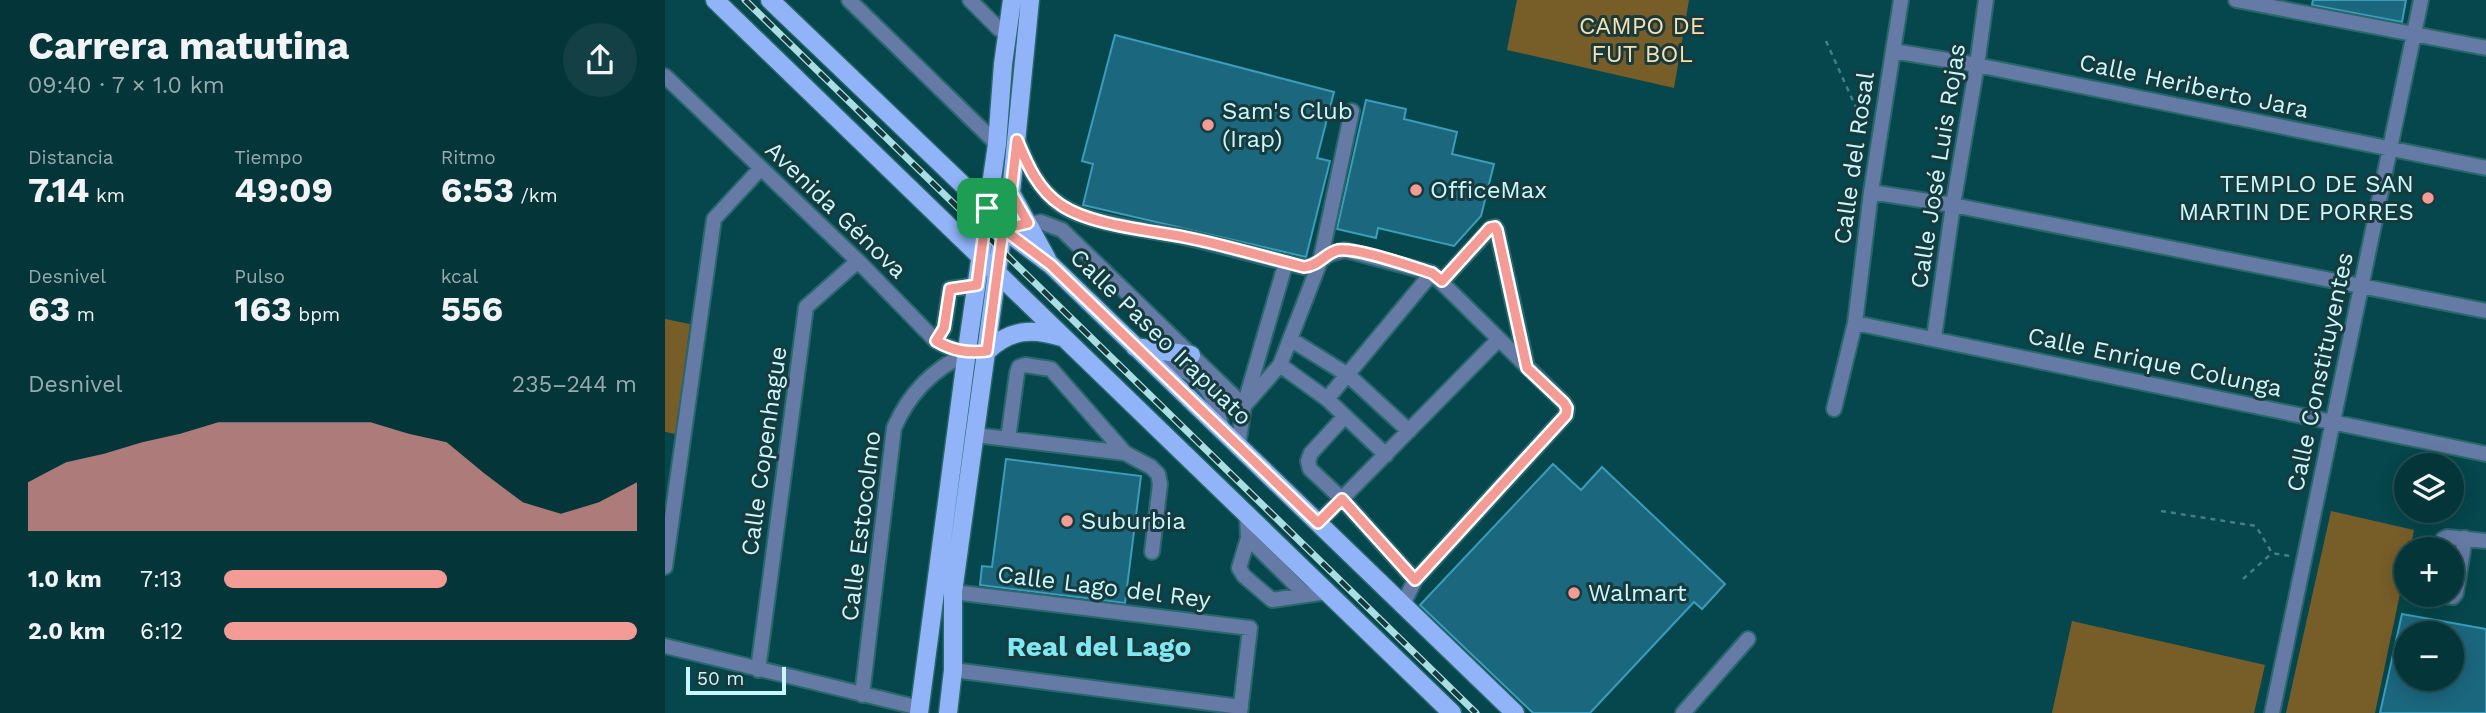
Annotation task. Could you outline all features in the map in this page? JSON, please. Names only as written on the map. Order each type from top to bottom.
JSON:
[{"type":"main road","points":[[715,0],[1452,713]]},
{"type":"main road","name":"Calle Paseo Irapuato","points":[[771,0],[987,208],[1003,229],[1051,265],[1515,713]]},
{"type":"main road","points":[[919,710],[997,144],[1003,64],[1012,0]]},
{"type":"main road","points":[[948,713],[953,670],[953,592],[1003,229],[1011,193],[1030,0]]},
{"type":"main road","points":[[1003,64],[1009,89],[1010,121],[1017,140]]},
{"type":"main road","points":[[1011,193],[1051,265]]},
{"type":"main road","points":[[987,351],[1002,340],[1023,332],[1045,332],[1065,338]]},
{"type":"main road","points":[[1142,353],[1191,355]]},
{"type":"street","points":[[849,0],[997,144]]},
{"type":"street","points":[[970,0],[999,29]]},
{"type":"street","name":"Calle del Rosal","points":[[1835,409],[1855,323],[1871,192],[1901,0]]},
{"type":"street","name":"Calle José Luis Rojas","points":[[1934,338],[1986,0]]},
{"type":"street","points":[[2237,0],[2486,48]]},
{"type":"street","name":"Calle Constituyentes","points":[[2272,713],[2421,0]]},
{"type":"street","name":"Calle Heriberto Jara","points":[[1893,51],[1977,65],[2486,168]]},
{"type":"street","name":"Avenida Génova","points":[[667,81],[761,168],[936,341],[949,348],[968,345],[987,351]]},
{"type":"street","points":[[1244,406],[1280,365],[1320,262],[1352,111]]},
{"type":"street","points":[[1017,140],[1035,180],[1060,205],[1091,218],[1304,267],[1313,267],[1330,254],[1345,250],[1437,277],[1564,403],[1567,408],[1566,415],[1415,580],[1406,598],[1406,608]]},
{"type":"street","points":[[665,567],[714,219],[761,168]]},
{"type":"street","points":[[1871,192],[1953,205],[2486,311]]},
{"type":"street","points":[[1003,229],[1041,222],[1062,230],[1244,406]]},
{"type":"street","points":[[1327,399],[1437,277],[1490,228],[1495,227],[1527,368]]},
{"type":"street","name":"Calle Copenhague","points":[[758,670],[806,307],[857,261]]},
{"type":"street","points":[[1238,446],[1244,406],[1286,262]]},
{"type":"street","points":[[936,341],[944,328],[950,289],[977,285]]},
{"type":"street","name":"Calle Enrique Colunga","points":[[1855,323],[2486,454]]},
{"type":"street","points":[[944,328],[968,345]]},
{"type":"street","points":[[1290,339],[1348,375],[1409,432]]},
{"type":"street","points":[[1318,523],[1498,340]]},
{"type":"street","name":"Calle Estocolmo","points":[[862,695],[894,428],[917,389],[938,368],[968,345]]},
{"type":"street","points":[[1008,439],[1020,367],[1025,365],[1051,369],[1125,453],[1151,467],[1158,474],[1160,484],[1152,552]]},
{"type":"street","points":[[1280,365],[1327,399],[1386,455]]},
{"type":"street","points":[[1345,416],[1311,453],[1308,461],[1310,469],[1342,499],[1415,580]]},
{"type":"street","points":[[975,435],[1125,453]]},
{"type":"street","points":[[1247,514],[1248,538],[1239,568],[1244,576],[1272,600],[1327,592]]},
{"type":"street","points":[[1248,538],[1304,594]]},
{"type":"street","points":[[2464,544],[2465,538],[2486,541]]},
{"type":"street","name":"Calle Lago del Rey","points":[[953,592],[1250,628],[1240,710]]},
{"type":"street","points":[[1683,713],[1748,639]]},
{"type":"street","points":[[665,646],[919,710]]},
{"type":"street","points":[[953,670],[1240,710]]},
{"type":"path","points":[[1826,41],[1877,154]]},
{"type":"path","points":[[2161,511],[2256,526],[2272,553]]},
{"type":"path","points":[[2272,553],[2304,558]]},
{"type":"path","points":[[2243,579],[2272,553]]},
{"type":"green space","name":"CAMPO DE FUT BOL","points":[[1517,0],[1689,0],[1674,88],[1507,50]]},
{"type":"green space","points":[[665,319],[690,324],[676,434],[665,432]]},
{"type":"green space","points":[[2331,511],[2414,530],[2413,537],[2394,537],[2394,607],[2397,607],[2375,713],[2286,713]]},
{"type":"green space","points":[[2072,621],[2265,665],[2254,713],[2052,713]]},
{"type":"building","points":[[2313,0],[2406,0],[2402,22],[2312,5]]},
{"type":"building","name":"Sam's Club (Irap)","points":[[1115,35],[1334,92],[1317,158],[1330,161],[1306,257],[1083,205],[1093,164],[1082,161]]},
{"type":"building","name":"OfficeMax","points":[[1366,100],[1406,109],[1404,119],[1457,132],[1452,154],[1494,164],[1481,216],[1454,246],[1378,228],[1376,238],[1337,229]]},
{"type":"building","name":"Suburbia","points":[[1006,459],[1141,476],[1125,603],[980,585],[982,566],[992,567]]},
{"type":"building","name":"Walmart","points":[[1553,464],[1581,490],[1602,467],[1725,584],[1702,609],[1694,602],[1590,713],[1533,713],[1420,605]]},
{"type":"building","points":[[2402,614],[2441,621],[2400,621]]},
{"type":"building","points":[[2464,625],[2486,629],[2486,713],[2380,713],[2394,650],[2394,691],[2464,691]]},
{"type":"railway","points":[[745,0],[1476,713]]},
{"type":"place","name":"Sam's Club (Irap)","points":[[1208,125]]},
{"type":"place","name":"OfficeMax","points":[[1416,190]]},
{"type":"place","name":"TEMPLO DE SAN MARTIN DE PORRES","points":[[2428,198]]},
{"type":"place","name":"Suburbia","points":[[1067,521]]},
{"type":"place","name":"Walmart","points":[[1574,593]]},
{"type":"district","name":"Real del Lago","points":[[1099,646]]},
{"type":"route","points":[[987,208],[977,285],[950,289],[944,328],[936,341],[967,353],[987,351],[1003,229],[1051,265],[1318,523],[1342,499],[1415,580],[1566,415],[1567,408],[1564,403],[1527,368],[1495,227],[1490,228],[1442,281],[1432,273],[1345,250],[1330,254],[1313,267],[1304,267],[1074,212],[1060,205],[1035,180],[1017,140],[1011,193],[1028,223],[1003,229],[987,208]]}]
